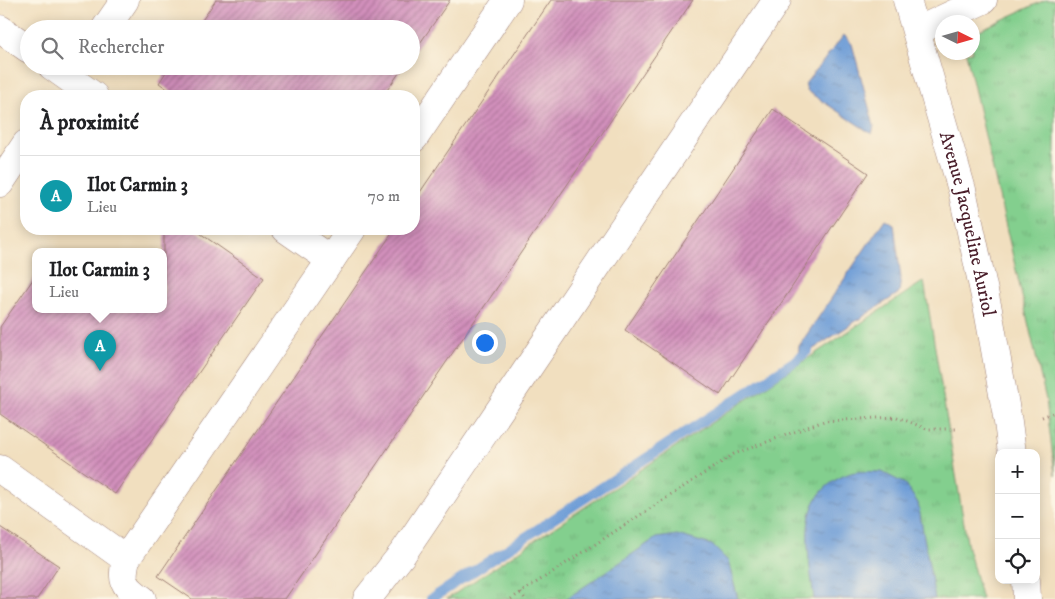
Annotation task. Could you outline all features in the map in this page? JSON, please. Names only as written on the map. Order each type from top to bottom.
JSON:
[{"type":"street","points":[[111,20],[125,0]]},
{"type":"street","points":[[420,129],[508,0]]},
{"type":"street","points":[[367,599],[413,538],[777,0]]},
{"type":"street","name":"Avenue Jacqueline Auriol","points":[[907,0],[962,190],[991,329],[1011,449]]},
{"type":"street","points":[[917,31],[982,0]]},
{"type":"street","points":[[0,29],[20,43]]},
{"type":"street","points":[[65,77],[85,90]]},
{"type":"street","points":[[0,183],[20,153]]},
{"type":"street","points":[[295,235],[331,260]]},
{"type":"street","points":[[142,599],[128,589],[122,574],[126,559],[348,235]]},
{"type":"street","points":[[0,470],[126,559]]},
{"type":"street","points":[[1026,584],[1028,599]]},
{"type":"path","points":[[1042,416],[1055,412]]},
{"type":"path","points":[[511,599],[734,454],[824,421],[897,418],[927,429],[958,429]]},
{"type":"path","points":[[521,593],[524,599]]},
{"type":"green space","points":[[1045,0],[1055,0],[1055,475],[1046,400],[968,60],[980,60],[980,30]]},
{"type":"green space","points":[[924,281],[968,548],[982,599],[447,599]]},
{"type":"water","points":[[844,35],[852,44],[874,126],[872,134],[807,91],[805,84]]},
{"type":"water","points":[[885,219],[894,224],[901,278],[899,293],[798,359],[799,346]]},
{"type":"water","points":[[882,472],[905,484],[918,503],[935,599],[814,599],[809,563],[808,527],[811,511],[818,496],[830,484],[848,474]]},
{"type":"water","points":[[677,535],[712,545],[728,561],[738,599],[566,599],[656,538]]},
{"type":"building","points":[[216,0],[450,0],[420,43],[420,20],[202,20]]},
{"type":"building","points":[[551,0],[693,0],[285,599],[192,599],[158,576],[391,235],[420,235],[420,192]]},
{"type":"building","points":[[164,75],[398,75],[387,90],[169,90],[159,83]]},
{"type":"building","points":[[773,109],[868,173],[720,395],[625,330]]},
{"type":"building","points":[[164,235],[203,235],[264,278],[115,494],[0,414],[0,327],[32,281],[32,313],[167,313],[167,248],[164,248]]},
{"type":"building","points":[[0,527],[59,566],[37,599],[0,599]]},
{"type":"waterway","points":[[431,599],[798,359],[808,350]]},
{"type":"place","name":"Ilot Carmin 3","points":[[100,371]]}]
